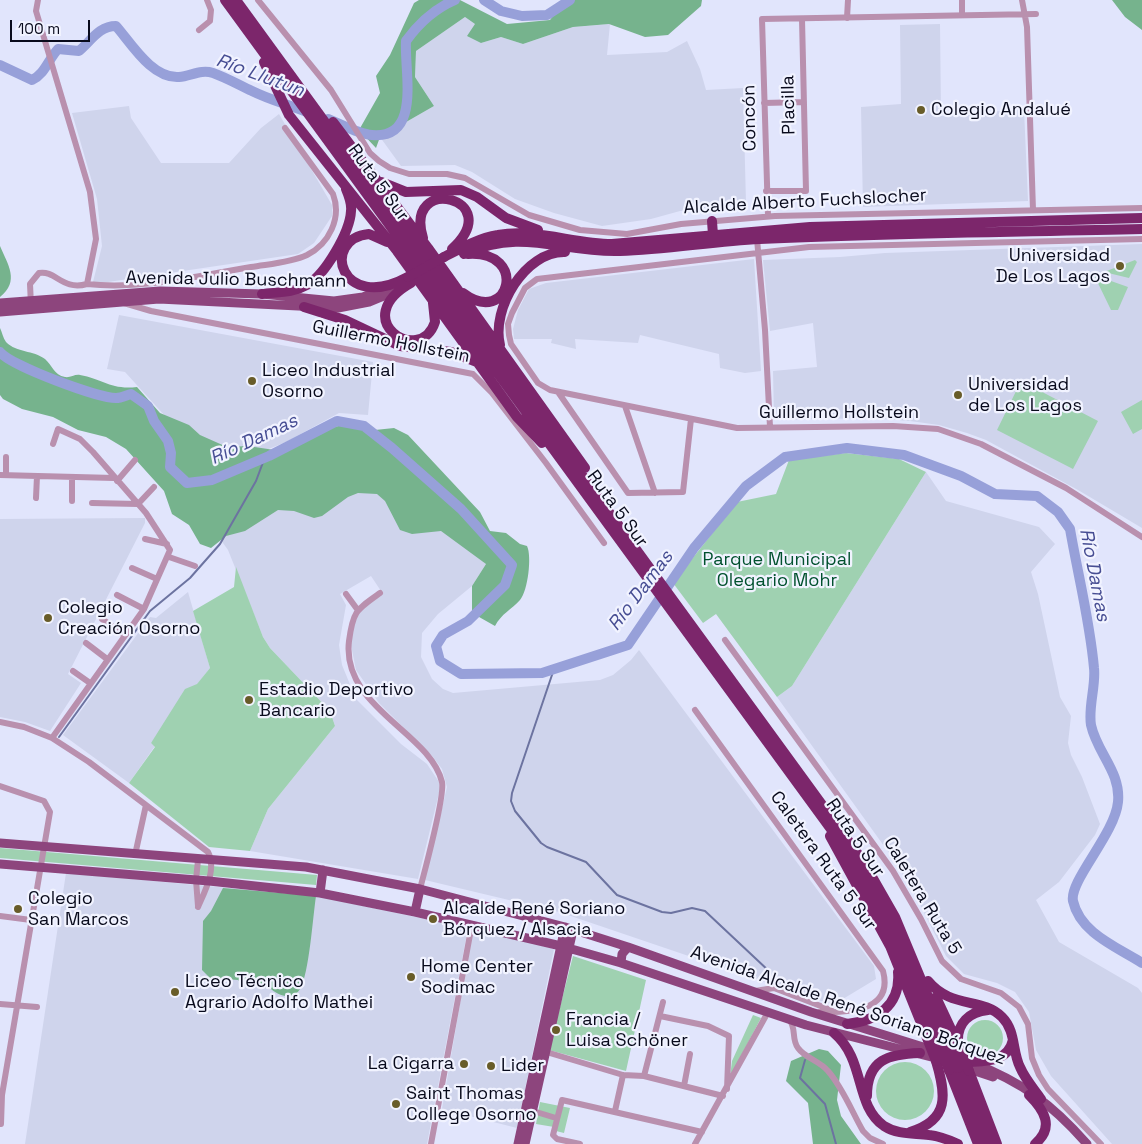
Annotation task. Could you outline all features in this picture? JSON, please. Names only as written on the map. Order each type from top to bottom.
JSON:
[{"type":"highway","name":"Ruta 5 Sur","points":[[225,0],[260,41],[599,496],[650,574]]},
{"type":"highway","name":"Ruta 5 Sur","points":[[236,0],[260,41],[575,478],[650,574],[863,861],[901,929],[938,1032],[988,1144]]},
{"type":"highway","points":[[260,41],[289,115],[398,251],[517,417],[575,478]]},
{"type":"highway","points":[[260,41],[302,82],[428,248],[579,457],[599,496]]},
{"type":"highway","points":[[262,294],[291,292],[302,288],[313,282],[326,269],[351,216],[349,195],[338,175]]},
{"type":"highway","points":[[374,177],[390,187],[406,192],[449,189],[466,192],[513,221],[565,240]]},
{"type":"highway","points":[[428,248],[420,227],[423,211],[437,199],[449,198],[457,201],[466,212],[468,229],[446,260]]},
{"type":"highway","name":"Alcalde Alberto Fuchslocher","points":[[410,280],[477,241],[500,234],[525,233],[600,244],[625,244],[810,227],[1142,218]]},
{"type":"highway","points":[[1038,236],[1043,223],[1050,220]]},
{"type":"highway","points":[[712,221],[714,235]]},
{"type":"highway","name":"Alcalde Alberto Fuchslocher","points":[[446,260],[493,243],[515,240],[589,251],[623,251],[756,239],[1038,236],[1142,229]]},
{"type":"highway","points":[[398,251],[381,238],[364,235],[352,240],[342,256],[345,273],[356,284],[364,287],[396,287],[389,300],[385,316],[391,331],[404,340],[422,338],[434,325],[435,313],[429,295]]},
{"type":"highway","points":[[501,351],[497,332],[500,314],[529,267],[541,257],[552,253],[589,251]]},
{"type":"highway","points":[[455,286],[474,300],[485,303],[499,298],[505,290],[507,283],[504,268],[493,258],[475,254],[460,256]]},
{"type":"highway","name":"Avenida Julio Buschmann","points":[[396,287],[410,280]]},
{"type":"highway","points":[[304,307],[345,320],[400,346],[451,352],[478,362]]},
{"type":"highway","name":"Ruta 5 Sur","points":[[684,620],[856,865],[879,907],[938,1032]]},
{"type":"highway","points":[[826,821],[838,854],[877,921],[896,961],[936,1061],[944,1090],[941,1108],[933,1119],[924,1126],[901,1133]]},
{"type":"highway","points":[[901,929],[970,1066],[997,1144]]},
{"type":"highway","points":[[847,1024],[874,1017],[886,1010],[892,1003],[898,985],[896,961]]},
{"type":"highway","points":[[928,981],[948,998],[994,1010],[1008,1024],[1013,1036],[1020,1068],[1042,1099]]},
{"type":"highway","points":[[957,1042],[960,1028],[966,1018],[975,1012],[994,1010]]},
{"type":"highway","points":[[834,1033],[846,1044],[854,1058],[868,1107],[881,1123],[901,1133],[931,1135],[958,1144]]},
{"type":"highway","points":[[970,1066],[1001,1057],[1010,1048],[1013,1036]]},
{"type":"highway","points":[[868,1107],[868,1082],[876,1066],[885,1058],[895,1054],[920,1053]]},
{"type":"highway","name":"Ruta 5 Sur","points":[[951,1064],[978,1144]]},
{"type":"highway","points":[[1029,1095],[1041,1106],[1046,1119],[1045,1131],[1035,1144]]},
{"type":"highway","points":[[990,1126],[1004,1144]]},
{"type":"main road","name":"Avenida Julio Buschmann","points":[[31,305],[160,291],[262,294],[334,301],[363,297],[396,287]]},
{"type":"main road","name":"Avenida Julio Buschmann","points":[[0,303],[31,305],[159,299],[338,308],[358,305],[388,296],[396,287]]},
{"type":"main road","name":"Avenida Julio Buschmann","points":[[0,312],[21,305]]},
{"type":"main road","name":"Avenida Alcalde René Soriano Bórquez","points":[[0,843],[323,870],[420,889],[569,928],[628,947],[847,1024],[951,1064],[970,1066],[1016,1082],[1042,1099]]},
{"type":"main road","name":"Avenida Alcalde René Soriano Bórquez","points":[[0,864],[209,881],[320,893],[472,924],[621,964],[806,1025],[920,1053],[995,1078],[1029,1095],[1042,1099]]},
{"type":"main road","points":[[320,893],[323,870]]},
{"type":"main road","points":[[415,912],[420,889]]},
{"type":"main road","points":[[525,1144],[530,1109],[569,928]]},
{"type":"main road","points":[[621,964],[622,954],[628,947]]},
{"type":"main road","points":[[768,1012],[811,1012]]},
{"type":"main road","points":[[1042,1099],[1062,1116],[1087,1144]]},
{"type":"main road","points":[[518,1144],[530,1109]]},
{"type":"street","points":[[38,0],[36,11],[90,192],[96,239],[87,284]]},
{"type":"street","points":[[199,30],[210,21],[211,10],[207,0]]},
{"type":"street","name":"Alcalde Alberto Fuchslocher","points":[[258,0],[331,90],[370,153],[385,165],[402,173],[422,176],[447,174],[465,178],[524,213],[580,230],[627,234],[681,224],[768,216],[1142,208]]},
{"type":"street","points":[[847,18],[848,0]]},
{"type":"street","points":[[962,0],[962,15]]},
{"type":"street","points":[[1022,0],[1023,14],[1028,27],[1033,210]]},
{"type":"street","points":[[802,18],[1036,14]]},
{"type":"street","name":"Concón","points":[[768,216],[762,19],[802,18]]},
{"type":"street","name":"Placilla","points":[[766,191],[806,191],[802,18]]},
{"type":"street","points":[[764,103],[804,102]]},
{"type":"street","points":[[31,305],[30,284],[39,273],[48,273],[69,285],[107,286],[139,284],[199,276],[296,259],[317,249],[333,226],[336,203],[332,194],[285,128]]},
{"type":"street","name":"Alcalde Alberto Fuchslocher","points":[[544,386],[538,382],[511,344],[509,335],[508,324],[512,313],[525,288],[534,280],[758,252],[818,247],[1038,236],[1142,239]]},
{"type":"street","points":[[756,239],[765,330],[770,427]]},
{"type":"street","points":[[151,311],[159,299]]},
{"type":"street","name":"Guillermo Hollstein","points":[[117,301],[151,311],[473,374],[480,378],[522,432],[604,543]]},
{"type":"street","name":"Guillermo Hollstein","points":[[544,386],[558,392],[737,428],[893,426],[938,429],[981,444],[1066,488],[1142,537]]},
{"type":"street","points":[[558,392],[628,493],[682,492],[691,419]]},
{"type":"street","points":[[625,406],[655,493]]},
{"type":"street","points":[[52,738],[144,609],[169,557],[170,550],[138,504],[80,439],[58,429],[53,444]]},
{"type":"street","points":[[6,457],[3,475],[116,479],[135,460]]},
{"type":"street","points":[[36,498],[37,476]]},
{"type":"street","points":[[72,477],[72,501]]},
{"type":"street","points":[[92,503],[138,504],[154,487]]},
{"type":"street","points":[[145,539],[167,544]]},
{"type":"street","points":[[169,557],[195,566]]},
{"type":"street","points":[[132,568],[157,579]]},
{"type":"street","points":[[380,593],[357,609],[352,624],[349,648],[353,672],[379,709],[432,760],[443,783],[420,889]]},
{"type":"street","points":[[346,594],[357,609]]},
{"type":"street","points":[[117,595],[144,609]]},
{"type":"street","points":[[102,619],[124,635]]},
{"type":"street","name":"Caletera Ruta 5","points":[[725,640],[892,872],[921,919],[942,961],[961,979],[1001,993],[1019,1007],[1028,1024],[1032,1058],[1039,1075],[1048,1089],[1101,1144]]},
{"type":"street","points":[[86,643],[107,659]]},
{"type":"street","points":[[73,671],[90,683]]},
{"type":"street","name":"Caletera Ruta 5 Sur","points":[[695,710],[881,967],[884,983],[877,1000],[869,1006],[836,1012],[811,1012]]},
{"type":"street","points":[[0,722],[24,727],[52,738],[89,762],[208,852],[211,861],[209,881],[198,907],[196,880],[198,860]]},
{"type":"street","points":[[0,786],[46,803],[50,812],[39,867],[2,1095],[1,1124]]},
{"type":"street","points":[[135,855],[146,805]]},
{"type":"street","points":[[0,916],[31,920]]},
{"type":"street","points":[[431,1144],[472,924]]},
{"type":"street","name":"Caletera Ruta 5 Sur","points":[[751,991],[774,988],[836,1012]]},
{"type":"street","points":[[644,1076],[663,1002]]},
{"type":"street","points":[[0,1004],[37,1007]]},
{"type":"street","points":[[695,1144],[768,1012]]},
{"type":"street","points":[[660,1016],[708,1026],[729,1036],[727,1089]]},
{"type":"street","points":[[788,1019],[795,1030],[795,1044],[799,1050],[822,1064],[834,1078],[863,1131],[870,1138],[883,1144]]},
{"type":"street","points":[[795,1036],[806,1025]]},
{"type":"street","points":[[542,1051],[623,1075],[644,1076],[723,1096]]},
{"type":"street","points":[[684,1086],[690,1054]]},
{"type":"street","points":[[615,1111],[623,1075]]},
{"type":"street","points":[[580,1144],[554,1137],[556,1118],[560,1102],[563,1100],[702,1132]]},
{"type":"street","points":[[530,1109],[556,1118]]},
{"type":"shaded area","points":[[465,17],[475,24],[481,43],[501,37],[523,44],[573,27],[610,24],[607,55],[667,52],[687,41],[700,69],[706,90],[743,88],[746,203],[680,211],[651,219],[602,226],[554,213],[515,199],[472,172],[455,165],[401,166],[380,137],[434,106],[415,77],[416,51]]},
{"type":"shaded area","points":[[940,24],[941,116],[1024,109],[1028,201],[863,207],[861,107],[901,104],[900,25]]},
{"type":"shaded area","points":[[129,106],[131,118],[161,163],[229,163],[261,128],[279,114],[332,205],[332,216],[314,243],[298,254],[108,282],[93,282],[102,246],[97,199],[72,113]]},
{"type":"shaded area","name":"Universidad de Los Lagos","points":[[1142,244],[1142,528],[1078,490],[986,440],[967,433],[939,425],[869,418],[774,420],[773,371],[817,367],[813,323],[770,331],[763,260],[885,253]]},
{"type":"shaded area","points":[[754,259],[761,371],[745,373],[720,368],[719,354],[640,335],[638,343],[575,339],[576,349],[551,343],[552,339],[514,339],[513,329],[518,310],[529,289],[546,283]]},
{"type":"shaded area","name":"Liceo Industrial Osorno","points":[[119,315],[373,362],[368,415],[339,413],[286,442],[261,452],[220,450],[175,427],[125,372],[107,369]]},
{"type":"shaded area","points":[[339,434],[486,564],[472,586],[438,614],[422,633],[421,657],[432,679],[443,689],[453,693],[600,680],[613,675],[631,660],[639,650],[874,966],[876,979],[833,1005],[559,912],[425,880],[447,787],[442,769],[433,757],[379,703],[356,670],[351,645],[354,625],[360,610],[383,594],[371,576],[340,594],[346,605],[339,645],[342,665],[356,699],[401,744],[427,764],[439,782],[440,789],[418,879],[250,851],[268,809],[335,726],[330,711],[270,648],[263,637],[228,550],[190,497]]},
{"type":"shaded area","points":[[926,472],[946,501],[1039,527],[1055,544],[1031,572],[1038,594],[1060,697],[1071,716],[1068,743],[1071,755],[1082,777],[1100,824],[1095,835],[1059,882],[1036,900],[1059,942],[1138,988],[1142,993],[1142,1144],[1112,1144],[1051,1076],[1036,1050],[1029,1012],[1015,992],[997,983],[964,974],[946,956],[913,891],[889,853],[777,697],[792,686]]},
{"type":"shaded area","name":"Colegio Creación Osorno","points":[[145,518],[145,523],[68,674],[81,683],[50,731],[25,722],[0,717],[0,519]]},
{"type":"shaded area","points":[[188,592],[210,668],[151,743],[155,746],[129,783],[63,735],[150,617],[156,618]]},
{"type":"shaded area","name":"Liceo Técnico Agrario Adolfo Mathei","points":[[66,873],[316,896],[468,928],[427,1144],[25,1144]]},
{"type":"shaded area","points":[[473,928],[554,949],[517,1128],[442,1109]]},
{"type":"green space","points":[[419,0],[460,0],[507,24],[550,20],[565,0],[702,0],[701,6],[668,35],[645,37],[609,24],[573,27],[523,44],[501,37],[481,43],[467,36],[475,24],[465,17],[416,51],[415,77],[434,106],[380,137],[376,148],[359,130],[380,93],[376,76],[390,55],[414,3]]},
{"type":"green space","points":[[1112,0],[1142,0],[1142,30],[1125,17]]},
{"type":"green space","points":[[0,246],[9,266],[11,279],[10,285],[0,297]]},
{"type":"green space","points":[[1135,260],[1137,262],[1129,278],[1104,272]]},
{"type":"green space","points":[[1094,275],[1128,287],[1118,310],[1111,310]]},
{"type":"green space","points":[[0,328],[6,342],[10,346],[40,356],[61,376],[80,375],[113,386],[137,387],[160,413],[189,425],[200,435],[227,447],[248,446],[281,451],[316,431],[343,425],[364,426],[375,430],[394,428],[408,435],[480,512],[490,531],[506,533],[520,544],[527,546],[529,565],[523,596],[500,618],[495,626],[472,613],[472,586],[486,564],[441,531],[412,534],[400,530],[385,501],[377,494],[358,493],[348,497],[322,516],[314,518],[294,511],[278,510],[245,531],[226,536],[211,548],[200,544],[189,525],[172,514],[164,491],[126,449],[106,437],[78,430],[53,417],[22,409],[3,399],[0,395]]},
{"type":"green space","name":"Universidad de Los Lagos","points":[[1021,381],[1098,421],[1073,469],[997,430]]},
{"type":"green space","points":[[1142,400],[1142,429],[1133,434],[1121,412]]},
{"type":"green space","name":"Parque Municipal Olegario Mohr","points":[[846,453],[899,459],[926,472],[792,686],[777,697],[716,614],[703,623],[673,583],[737,502],[776,494],[789,460]]},
{"type":"green space","name":"Estadio Deportivo Bancario","points":[[236,567],[263,637],[270,648],[330,711],[335,726],[268,809],[250,851],[209,847],[129,783],[155,747],[151,743],[185,689],[197,684],[210,668],[193,611],[234,587]]},
{"type":"green space","points":[[0,848],[317,875],[316,885],[0,858]]},
{"type":"green space","points":[[223,888],[316,896],[306,971],[297,993],[285,996],[270,988],[245,986],[238,980],[210,978],[202,970],[203,921],[211,911]]},
{"type":"green space","points":[[573,956],[646,980],[626,1071],[549,1050]]},
{"type":"green space","points":[[753,1015],[761,1018],[730,1077],[732,1061]]},
{"type":"green space","points":[[985,1020],[992,1021],[998,1025],[1002,1031],[1002,1045],[998,1051],[992,1055],[985,1056],[978,1055],[972,1051],[968,1045],[967,1038],[968,1031],[972,1025],[978,1021]]},
{"type":"green space","points":[[819,1049],[828,1051],[841,1065],[837,1100],[841,1116],[861,1144],[813,1144],[808,1103],[786,1081],[791,1061]]},
{"type":"green space","points":[[899,1062],[911,1062],[926,1070],[934,1085],[934,1097],[926,1112],[911,1120],[899,1120],[884,1112],[876,1097],[876,1085],[884,1070]]},
{"type":"green space","points":[[540,1102],[570,1108],[564,1133],[556,1131],[554,1127],[536,1124]]},
{"type":"waterway","name":"Río Llutun","points":[[328,119],[355,131],[372,135],[388,133],[398,126],[404,115],[407,101],[406,41],[428,17],[455,0]]},
{"type":"waterway","name":"Río Llutun","points":[[484,0],[501,11],[522,16],[547,15],[570,0]]},
{"type":"waterway","name":"Río Llutun","points":[[0,65],[32,80],[43,70],[58,49],[79,51],[100,31],[116,26],[143,59],[160,72],[169,76],[179,77],[200,72],[213,73],[259,94],[309,113]]},
{"type":"waterway","name":"Río Damas","points":[[0,352],[7,358],[37,373],[92,393],[116,398],[131,394],[148,406],[154,421],[168,441],[171,453],[170,467],[187,483],[212,480],[269,456],[337,421],[364,426],[461,509],[512,565],[505,585],[468,621],[443,635],[436,646],[440,661],[461,674],[542,673],[628,645],[694,548],[746,486],[785,457],[847,448],[904,455],[961,476],[995,494],[1037,496],[1058,512],[1070,529],[1092,651],[1094,682],[1090,711],[1091,725],[1098,745],[1116,781],[1118,791],[1115,815],[1078,882],[1073,901],[1083,922],[1091,930],[1111,945],[1142,963]]},
{"type":"waterway","points":[[59,737],[150,611],[190,578],[220,544],[256,481],[265,457]]},
{"type":"waterway","points":[[554,669],[512,793],[511,801],[515,811],[541,843],[586,862],[617,895],[662,912],[671,913],[692,908],[705,911],[770,972]]},
{"type":"waterway","points":[[805,1060],[800,1078],[825,1104],[836,1144]]},
{"type":"place","name":"Colegio Andalué","points":[[921,110]]},
{"type":"place","name":"Universidad De Los Lagos","points":[[1120,266]]},
{"type":"place","name":"Liceo Industrial Osorno","points":[[252,381]]},
{"type":"place","name":"Universidad de Los Lagos","points":[[958,395]]},
{"type":"place","name":"Colegio Creación Osorno","points":[[48,618]]},
{"type":"place","name":"Estadio Deportivo Bancario","points":[[249,700]]},
{"type":"place","name":"Colegio San Marcos","points":[[18,909]]},
{"type":"place","name":"Alcalde René Soriano Bórquez / Alsacia","points":[[433,919]]},
{"type":"place","name":"Home Center Sodimac","points":[[411,977]]},
{"type":"place","name":"Liceo Técnico Agrario Adolfo Mathei","points":[[175,992]]},
{"type":"place","name":"Francia / Luisa Schöner","points":[[556,1030]]},
{"type":"place","name":"La Cigarra","points":[[464,1064]]},
{"type":"place","name":"Lider","points":[[491,1066]]},
{"type":"place","name":"Saint Thomas College Osorno","points":[[396,1104]]}]
